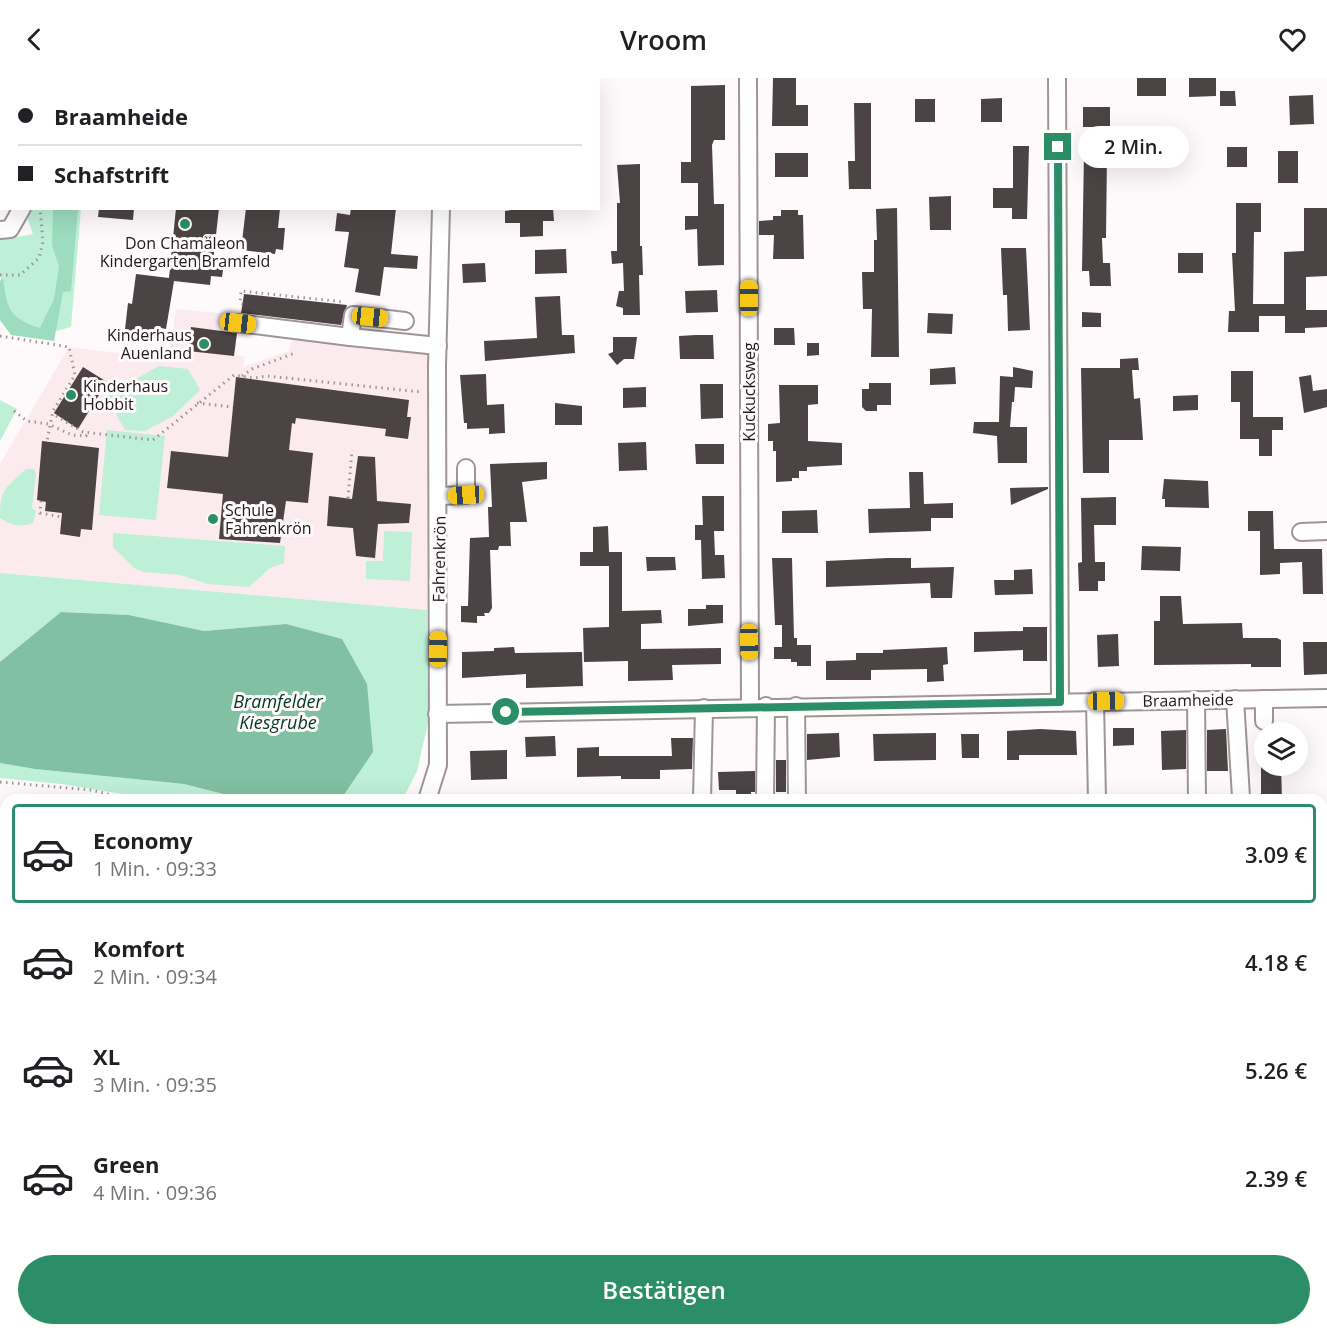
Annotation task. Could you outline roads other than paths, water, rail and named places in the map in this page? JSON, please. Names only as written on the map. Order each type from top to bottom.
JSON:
[{"type":"street","name":"Kuckucksweg","points":[[748,78],[756,706],[761,793]]},
{"type":"street","points":[[1057,78],[1060,702]]},
{"type":"street","points":[[0,230],[10,229],[21,210]]},
{"type":"street","name":"Fahrenkrön","points":[[429,794],[438,765],[436,714],[441,210]]},
{"type":"street","points":[[350,337],[353,315],[405,321]]},
{"type":"street","points":[[238,323],[438,346]]},
{"type":"street","points":[[439,496],[466,495],[466,468]]},
{"type":"street","points":[[1301,532],[1327,531]]},
{"type":"street","name":"Braamheide","points":[[436,714],[756,706],[1327,698]]},
{"type":"street","points":[[1235,699],[1241,794]]},
{"type":"street","points":[[1263,699],[1264,721]]},
{"type":"street","points":[[1196,700],[1197,794]]},
{"type":"street","points":[[1097,794],[1101,701]]},
{"type":"street","points":[[1101,701],[1108,794]]},
{"type":"street","points":[[796,706],[797,794]]},
{"type":"street","points":[[702,794],[704,708]]},
{"type":"water","name":"Bramfelder Kiesgrube","points":[[61,612],[129,615],[204,631],[286,624],[342,639],[367,684],[373,752],[344,794],[223,794],[184,784],[35,769],[0,763],[0,662]]},
{"type":"place","name":"Don Chamäleon Kindergarten Bramfeld","points":[[185,224]]},
{"type":"place","name":"Kinderhaus Auenland","points":[[204,344]]},
{"type":"place","name":"Kinderhaus Hobbit","points":[[71,395]]},
{"type":"place","name":"Schule Fahrenkrön","points":[[213,519]]}]
